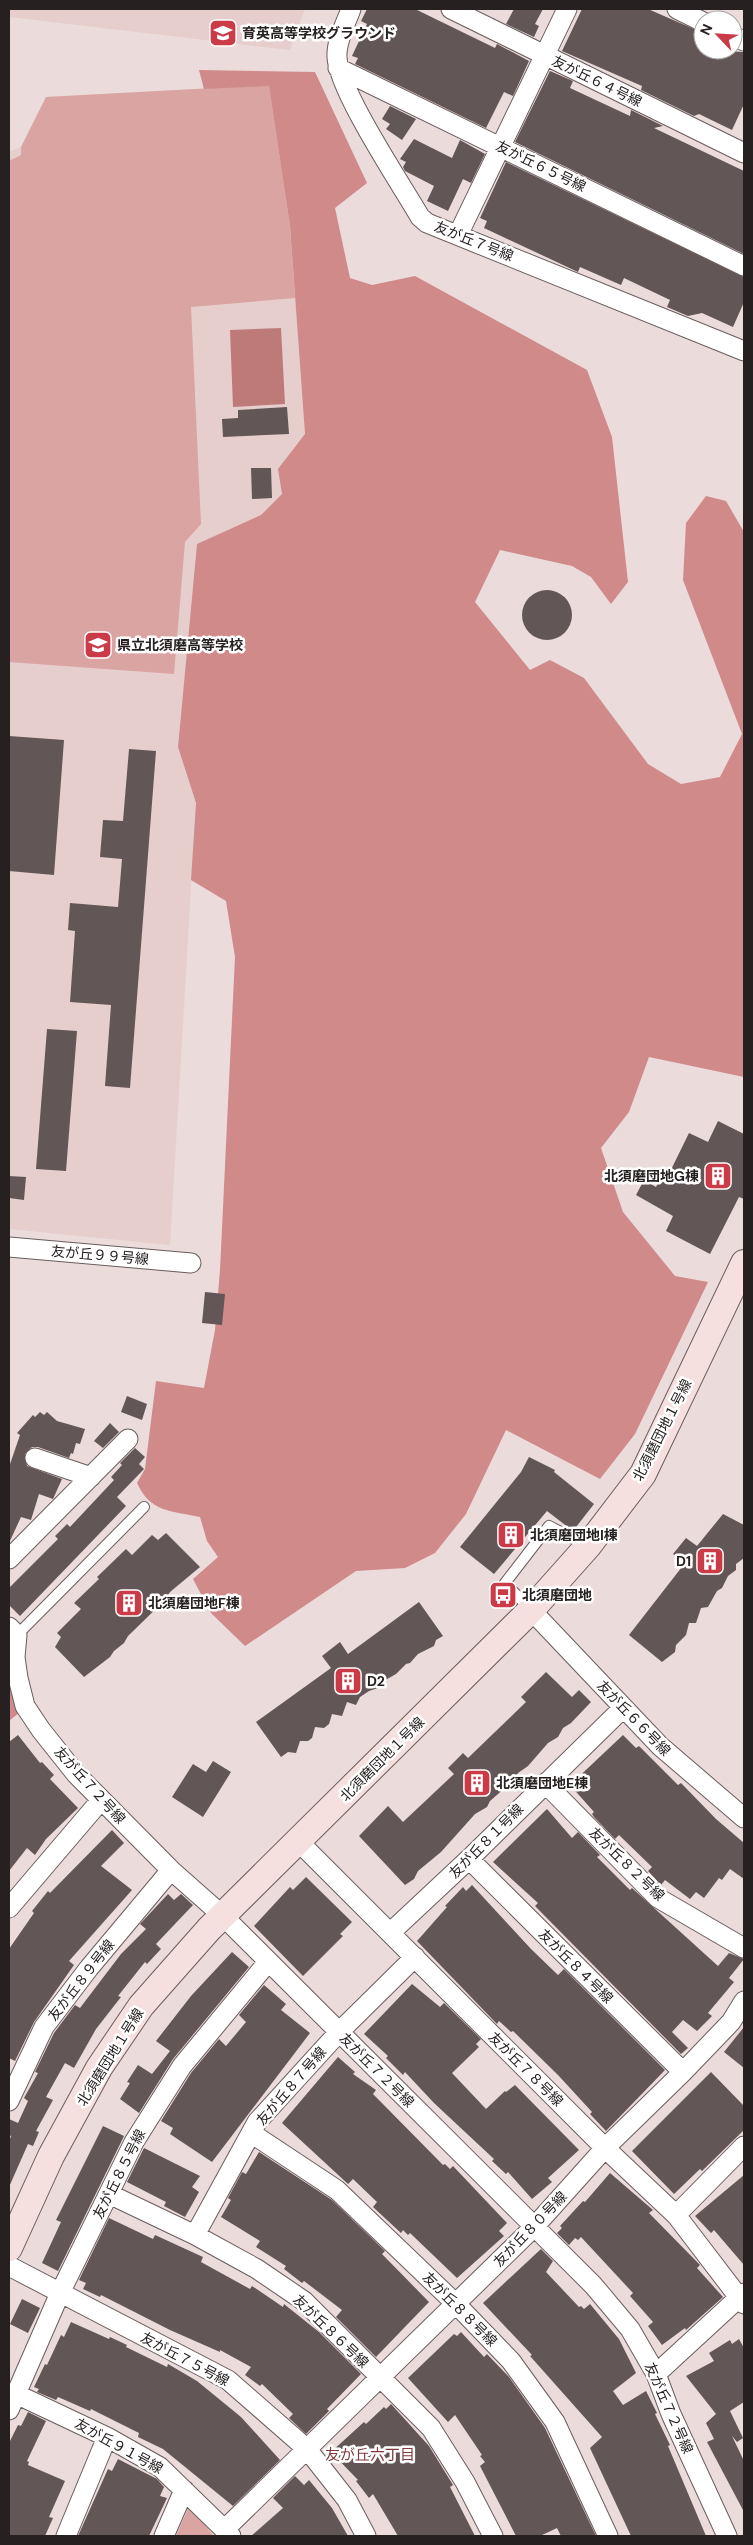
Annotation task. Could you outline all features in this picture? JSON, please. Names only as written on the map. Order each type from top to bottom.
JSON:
[{"type":"street","name":"友が丘７号線","points":[[351,9],[340,40],[337,55],[338,68],[344,84],[420,217],[428,223],[744,350]]},
{"type":"street","name":"友が丘６４号線","points":[[451,9],[744,153]]},
{"type":"street","points":[[458,234],[568,9]]},
{"type":"street","points":[[677,9],[693,17]]},
{"type":"street","name":"友が丘６５号線","points":[[338,68],[744,266]]},
{"type":"street","name":"友が丘９９号線","points":[[9,1247],[191,1263]]},
{"type":"street","name":"北須磨団地１号線","points":[[9,2248],[51,2156],[99,2068],[141,2006],[176,1964],[223,1916],[532,1610],[588,1546],[643,1474],[744,1262]]},
{"type":"street","points":[[9,1559],[128,1439]]},
{"type":"street","points":[[35,1458],[91,1477]]},
{"type":"street","name":"友が丘６６号線","points":[[532,1610],[660,1746],[744,1818]]},
{"type":"street","name":"友が丘７２号線","points":[[13,1631],[15,1657],[25,1706],[76,1774],[171,1870],[223,1916],[535,2226],[593,2285],[630,2329],[656,2374],[671,2414],[727,2536]]},
{"type":"street","name":"友が丘８１号線","points":[[391,1932],[469,1859],[623,1708]]},
{"type":"street","name":"友が丘８２号線","points":[[545,1783],[658,1898],[744,1948]]},
{"type":"street","points":[[9,1908],[101,1800]]},
{"type":"street","name":"友が丘７８号線","points":[[298,1841],[605,2148],[676,2215],[743,2298]]},
{"type":"street","name":"友が丘８４号線","points":[[469,1859],[683,2072]]},
{"type":"street","name":"友が丘８９号線","points":[[9,2101],[44,2028],[89,1968],[171,1870]]},
{"type":"street","name":"友が丘８７号線","points":[[195,2235],[258,2122],[339,2032],[415,1957]]},
{"type":"street","name":"友が丘８５号線","points":[[12,2402],[60,2293],[134,2142],[182,2066],[268,1962]]},
{"type":"street","name":"友が丘８０号線","points":[[228,2533],[307,2449],[535,2226],[605,2148],[731,2022],[744,2001]]},
{"type":"street","name":"友が丘８８号線","points":[[251,2133],[337,2190],[456,2304],[511,2361],[555,2422],[608,2536]]},
{"type":"street","points":[[676,2215],[744,2146]]},
{"type":"street","name":"友が丘８６号線","points":[[108,2194],[195,2235],[257,2269],[304,2301],[431,2428],[465,2482],[493,2536]]},
{"type":"street","name":"友が丘７５号線","points":[[9,2266],[228,2380],[307,2449],[347,2500],[366,2536]]},
{"type":"street","points":[[656,2374],[743,2298]]},
{"type":"street","name":"友が丘９１号線","points":[[12,2402],[107,2437],[160,2467],[228,2533]]},
{"type":"street","points":[[66,2536],[107,2437]]},
{"type":"street","points":[[164,2536],[184,2490]]},
{"type":"lane","points":[[13,1631],[144,1507]]},
{"type":"lane","points":[[532,1610],[505,1583],[549,1526],[588,1546]]},
{"type":"shaded area","name":"育英高等学校グラウンド","points":[[9,9],[305,9],[290,50],[9,17]]},
{"type":"shaded area","points":[[199,70],[315,72],[367,183],[335,208],[350,278],[372,285],[415,276],[587,370],[612,437],[628,582],[611,604],[591,577],[572,566],[500,550],[475,602],[530,670],[550,660],[584,678],[648,764],[681,784],[720,777],[742,734],[683,580],[686,523],[706,496],[726,501],[744,532],[744,1077],[649,1057],[629,1112],[601,1148],[623,1212],[675,1276],[708,1282],[635,1434],[600,1479],[506,1430],[466,1514],[435,1553],[405,1568],[356,1571],[245,1646],[211,1613],[193,1579],[218,1557],[207,1541],[200,1517],[162,1509],[148,1500],[137,1483],[145,1469],[156,1381],[204,1388],[215,1330],[220,1270],[235,957],[226,901],[191,880],[196,803],[178,747],[197,544],[261,515],[282,494],[278,469],[305,434],[290,226],[269,86],[204,89]]},
{"type":"shaded area","name":"県立北須磨高等学校","points":[[269,85],[290,226],[305,435],[279,469],[282,494],[261,515],[197,544],[178,747],[196,803],[170,1245],[9,1229],[9,152],[21,147],[46,97]]},
{"type":"shaded area","points":[[269,85],[290,226],[295,298],[191,307],[201,524],[185,542],[174,674],[9,662],[9,161],[21,155],[21,147],[46,97]]},
{"type":"shaded area","points":[[281,328],[285,404],[233,407],[230,330]]},
{"type":"shaded area","points":[[9,1658],[20,1712],[9,1721]]},
{"type":"shaded area","points":[[189,2506],[214,2536],[176,2536]]},
{"type":"building","points":[[367,9],[415,9],[495,48],[497,44],[529,61],[513,96],[504,92],[486,128],[355,64],[358,58],[352,56],[367,24],[361,21]]},
{"type":"building","points":[[514,9],[543,9],[535,24],[539,26],[534,37],[506,24]]},
{"type":"building","points":[[582,9],[648,9],[693,29],[693,60],[743,60],[744,52],[744,104],[732,130],[699,114],[694,116],[641,90],[642,86],[562,51]]},
{"type":"building","points":[[550,71],[573,81],[570,88],[630,116],[631,110],[663,126],[654,128],[744,171],[744,254],[515,142]]},
{"type":"building","points":[[390,106],[416,119],[402,140],[386,129],[390,124],[382,119]]},
{"type":"building","points":[[414,139],[452,158],[460,140],[485,154],[471,183],[463,179],[448,211],[427,201],[434,186],[405,171],[403,167],[406,162],[400,159]]},
{"type":"building","points":[[506,162],[744,277],[744,302],[733,327],[702,313],[688,316],[667,307],[670,300],[624,278],[621,285],[580,267],[578,272],[484,228],[487,221],[480,218]]},
{"type":"building","points":[[287,407],[289,434],[223,437],[222,419],[238,418],[238,410]]},
{"type":"building","points":[[251,468],[271,468],[272,498],[252,499]]},
{"type":"building","points":[[542,590],[552,590],[565,597],[572,610],[572,620],[565,633],[552,640],[542,640],[533,636],[526,629],[522,620],[522,610],[526,601],[533,594]]},
{"type":"building","points":[[9,736],[64,740],[54,875],[9,871]]},
{"type":"building","points":[[129,749],[156,751],[130,1088],[105,1086],[111,1005],[70,1002],[75,931],[68,930],[70,903],[118,907],[122,859],[100,857],[103,820],[123,821]]},
{"type":"building","points":[[47,1029],[77,1031],[66,1171],[36,1169]]},
{"type":"building","name":"北須磨団地G棟","points":[[718,1121],[744,1134],[744,1199],[739,1197],[710,1254],[666,1231],[673,1216],[636,1195],[644,1180],[656,1187],[660,1179],[665,1182],[689,1133],[708,1142]]},
{"type":"building","points":[[9,1176],[26,1177],[24,1200],[9,1198]]},
{"type":"building","points":[[205,1292],[225,1294],[222,1325],[202,1323]]},
{"type":"building","points":[[127,1396],[147,1404],[142,1420],[121,1412]]},
{"type":"building","points":[[40,1412],[44,1415],[47,1412],[57,1421],[85,1429],[80,1444],[76,1443],[73,1454],[71,1453],[69,1458],[38,1447],[32,1447],[25,1454],[27,1466],[62,1479],[53,1499],[39,1494],[31,1520],[21,1517],[9,1543],[9,1467],[20,1435],[17,1433],[33,1415],[35,1417]]},
{"type":"building","points":[[110,1423],[119,1432],[103,1448],[94,1441]]},
{"type":"building","points":[[135,1448],[145,1457],[139,1464],[144,1469],[117,1497],[126,1506],[20,1616],[9,1605],[9,1588],[58,1539],[55,1536],[67,1524],[70,1527],[114,1480],[111,1477],[122,1465],[120,1463]]},
{"type":"building","points":[[529,1457],[555,1470],[554,1472],[594,1504],[573,1531],[547,1511],[494,1574],[460,1547],[521,1472]]},
{"type":"building","name":"D1","points":[[723,1514],[744,1525],[744,1558],[736,1564],[736,1570],[728,1576],[708,1607],[701,1608],[696,1623],[689,1623],[686,1635],[676,1645],[675,1652],[662,1662],[629,1635],[685,1563],[673,1554],[686,1538],[697,1546]]},
{"type":"building","name":"北須磨団地F棟","points":[[166,1533],[200,1567],[170,1592],[165,1600],[128,1636],[124,1643],[110,1657],[84,1677],[55,1647],[61,1637],[57,1633],[81,1609],[74,1603],[126,1549],[132,1555],[152,1535],[158,1540]]},
{"type":"building","name":"D2","points":[[419,1602],[443,1636],[436,1640],[434,1646],[418,1654],[396,1674],[380,1683],[378,1688],[360,1697],[356,1705],[347,1702],[342,1716],[332,1714],[329,1724],[324,1728],[315,1727],[312,1738],[308,1741],[300,1741],[296,1753],[288,1752],[281,1757],[256,1722],[331,1668],[322,1656],[340,1642],[348,1654]]},
{"type":"building","name":"北須磨団地E棟","points":[[546,1672],[572,1697],[579,1690],[591,1702],[571,1723],[563,1728],[558,1737],[548,1743],[528,1766],[518,1773],[514,1780],[490,1801],[487,1807],[475,1814],[441,1852],[418,1871],[414,1879],[405,1885],[359,1836],[388,1806],[403,1822],[454,1774],[448,1768],[463,1753],[468,1758],[526,1702],[521,1697]]},
{"type":"building","points":[[18,1735],[40,1763],[42,1762],[54,1775],[50,1779],[78,1808],[46,1839],[35,1855],[27,1848],[9,1871],[9,1742]]},
{"type":"building","points":[[623,1735],[636,1748],[639,1746],[678,1785],[681,1783],[716,1819],[744,1843],[744,1879],[730,1869],[722,1880],[719,1878],[704,1898],[696,1892],[690,1899],[665,1880],[661,1885],[648,1871],[652,1867],[619,1835],[615,1839],[594,1817],[592,1814],[594,1812],[570,1785]]},
{"type":"building","points":[[213,1761],[231,1772],[203,1817],[172,1797],[193,1764],[206,1772]]},
{"type":"building","points":[[547,1809],[572,1838],[578,1832],[600,1855],[597,1857],[630,1890],[632,1888],[718,1966],[729,1953],[744,1959],[729,1978],[734,1982],[708,2013],[712,2016],[697,2031],[683,2020],[672,2032],[688,2048],[681,2054],[535,1906],[538,1903],[493,1862]]},
{"type":"building","points":[[112,1830],[124,1843],[101,1866],[132,1890],[69,1961],[74,1965],[34,2022],[15,2061],[9,2058],[9,1949],[34,1913],[32,1911],[48,1891],[50,1893]]},
{"type":"building","points":[[306,1877],[352,1922],[340,1934],[343,1936],[303,1976],[254,1926],[290,1887],[293,1890]]},
{"type":"building","points":[[472,1885],[531,1949],[558,1975],[564,1969],[665,2070],[606,2131],[590,2114],[592,2112],[558,2075],[513,2031],[511,2032],[499,2021],[497,2024],[417,1941],[463,1887],[466,1891]]},
{"type":"building","points":[[168,1894],[174,1900],[181,1894],[193,1905],[156,1944],[161,1949],[147,1964],[145,1962],[118,1996],[121,1997],[96,2029],[74,2068],[65,2063],[46,2097],[53,2100],[36,2131],[39,2132],[33,2146],[28,2144],[9,2187],[9,2142],[11,2136],[9,2135],[9,2119],[18,2123],[28,2101],[24,2098],[38,2073],[35,2072],[54,2033],[75,2005],[80,2008],[121,1954],[146,1929],[140,1924]]},
{"type":"building","points":[[232,1952],[249,1967],[173,2059],[139,2113],[120,2099],[130,2083],[127,2082],[138,2065],[152,2074],[170,2051],[156,2041],[191,1996]]},
{"type":"building","points":[[412,1984],[440,2007],[444,2003],[481,2039],[476,2044],[479,2047],[452,2073],[486,2109],[505,2091],[515,2085],[579,2150],[548,2178],[552,2182],[532,2199],[508,2172],[506,2174],[492,2161],[494,2159],[434,2103],[405,2072],[403,2075],[386,2058],[388,2056],[364,2034]]},
{"type":"building","points":[[264,1985],[286,2004],[281,2010],[310,2033],[212,2162],[170,2134],[173,2128],[161,2121],[191,2073],[219,2039],[226,2046],[246,2022],[239,2015]]},
{"type":"building","points":[[744,2027],[744,2068],[724,2052]]},
{"type":"building","points":[[338,2057],[355,2072],[353,2074],[376,2090],[373,2094],[443,2165],[445,2164],[450,2169],[453,2166],[507,2223],[499,2231],[504,2236],[457,2278],[410,2233],[408,2235],[403,2230],[401,2233],[373,2207],[377,2202],[353,2179],[348,2184],[282,2123]]},
{"type":"building","points":[[711,2072],[744,2106],[744,2130],[702,2171],[700,2169],[674,2194],[632,2151]]},
{"type":"building","points":[[103,2126],[124,2136],[58,2271],[42,2263],[61,2222],[56,2220]]},
{"type":"building","points":[[144,2148],[200,2176],[192,2187],[199,2192],[185,2217],[164,2206],[166,2202],[127,2182]]},
{"type":"building","points":[[259,2152],[332,2200],[385,2251],[382,2254],[429,2302],[376,2357],[336,2317],[342,2310],[304,2281],[302,2283],[284,2269],[286,2266],[256,2247],[260,2241],[221,2217],[231,2200],[228,2198],[242,2172],[246,2174]]},
{"type":"building","points":[[610,2173],[653,2210],[649,2213],[700,2265],[697,2268],[723,2297],[686,2330],[685,2328],[662,2345],[648,2326],[653,2322],[630,2296],[633,2293],[581,2237],[578,2240],[575,2238],[569,2245],[557,2233],[562,2228],[560,2226],[583,2201],[585,2202]]},
{"type":"building","points":[[744,2175],[744,2265],[714,2230],[711,2233],[695,2216]]},
{"type":"building","points":[[109,2218],[153,2239],[155,2235],[203,2257],[201,2262],[250,2289],[252,2286],[283,2307],[284,2304],[319,2332],[361,2374],[306,2434],[289,2418],[293,2414],[262,2384],[260,2386],[245,2375],[251,2367],[220,2350],[220,2352],[170,2330],[101,2295],[100,2297],[83,2289],[86,2283],[79,2280]]},
{"type":"building","points":[[541,2249],[553,2261],[546,2272],[579,2307],[581,2306],[584,2309],[590,2304],[619,2339],[636,2373],[613,2391],[623,2405],[646,2391],[657,2413],[655,2414],[670,2445],[668,2446],[706,2536],[631,2536],[590,2448],[602,2437],[530,2356],[532,2355],[483,2303]]},
{"type":"building","points":[[22,2299],[40,2308],[28,2333],[10,2324]]},
{"type":"building","points":[[71,2322],[109,2339],[110,2337],[167,2367],[168,2364],[197,2381],[241,2417],[280,2460],[233,2506],[163,2449],[138,2437],[139,2433],[91,2409],[90,2411],[58,2397],[56,2400],[37,2392],[39,2389],[34,2387],[45,2364],[47,2365],[61,2335],[64,2337]]},
{"type":"building","points":[[461,2332],[484,2357],[487,2354],[509,2377],[545,2428],[596,2536],[561,2536],[557,2528],[540,2536],[516,2536],[480,2466],[485,2462],[480,2456],[482,2455],[455,2415],[448,2422],[408,2378],[454,2334],[457,2336]]},
{"type":"building","points":[[739,2339],[744,2348],[744,2402],[730,2411],[743,2438],[737,2442],[732,2436],[744,2461],[744,2512],[707,2442],[714,2439],[706,2423],[716,2414],[686,2376],[714,2361],[709,2353],[730,2340],[732,2344]]},
{"type":"building","points":[[391,2404],[429,2446],[453,2485],[450,2487],[475,2536],[398,2536],[373,2494],[369,2498],[356,2481],[358,2480],[331,2452],[364,2422],[366,2424],[384,2407],[386,2409]]},
{"type":"building","points":[[28,2412],[46,2421],[27,2461],[29,2462],[28,2465],[65,2481],[49,2517],[53,2518],[45,2536],[9,2536],[9,2443],[18,2425],[21,2426]]},
{"type":"building","points":[[118,2459],[157,2479],[164,2487],[160,2496],[167,2498],[149,2536],[78,2536],[108,2469],[112,2471]]},
{"type":"building","points":[[295,2476],[304,2485],[309,2480],[332,2508],[348,2536],[251,2536],[283,2508],[273,2498]]},
{"type":"place","name":"育英高等学校グラウンド","points":[[223,33]]},
{"type":"place","name":"県立北須磨高等学校","points":[[98,645]]},
{"type":"place","name":"北須磨団地G棟","points":[[718,1176]]},
{"type":"place","name":"北須磨団地I棟","points":[[511,1535]]},
{"type":"place","name":"D1","points":[[710,1561]]},
{"type":"place","name":"北須磨団地","points":[[503,1595]]},
{"type":"place","name":"北須磨団地F棟","points":[[129,1603]]},
{"type":"place","name":"D2","points":[[348,1681]]},
{"type":"place","name":"北須磨団地E棟","points":[[477,1783]]},
{"type":"district","name":"友が丘六丁目","points":[[370,2455]]}]
